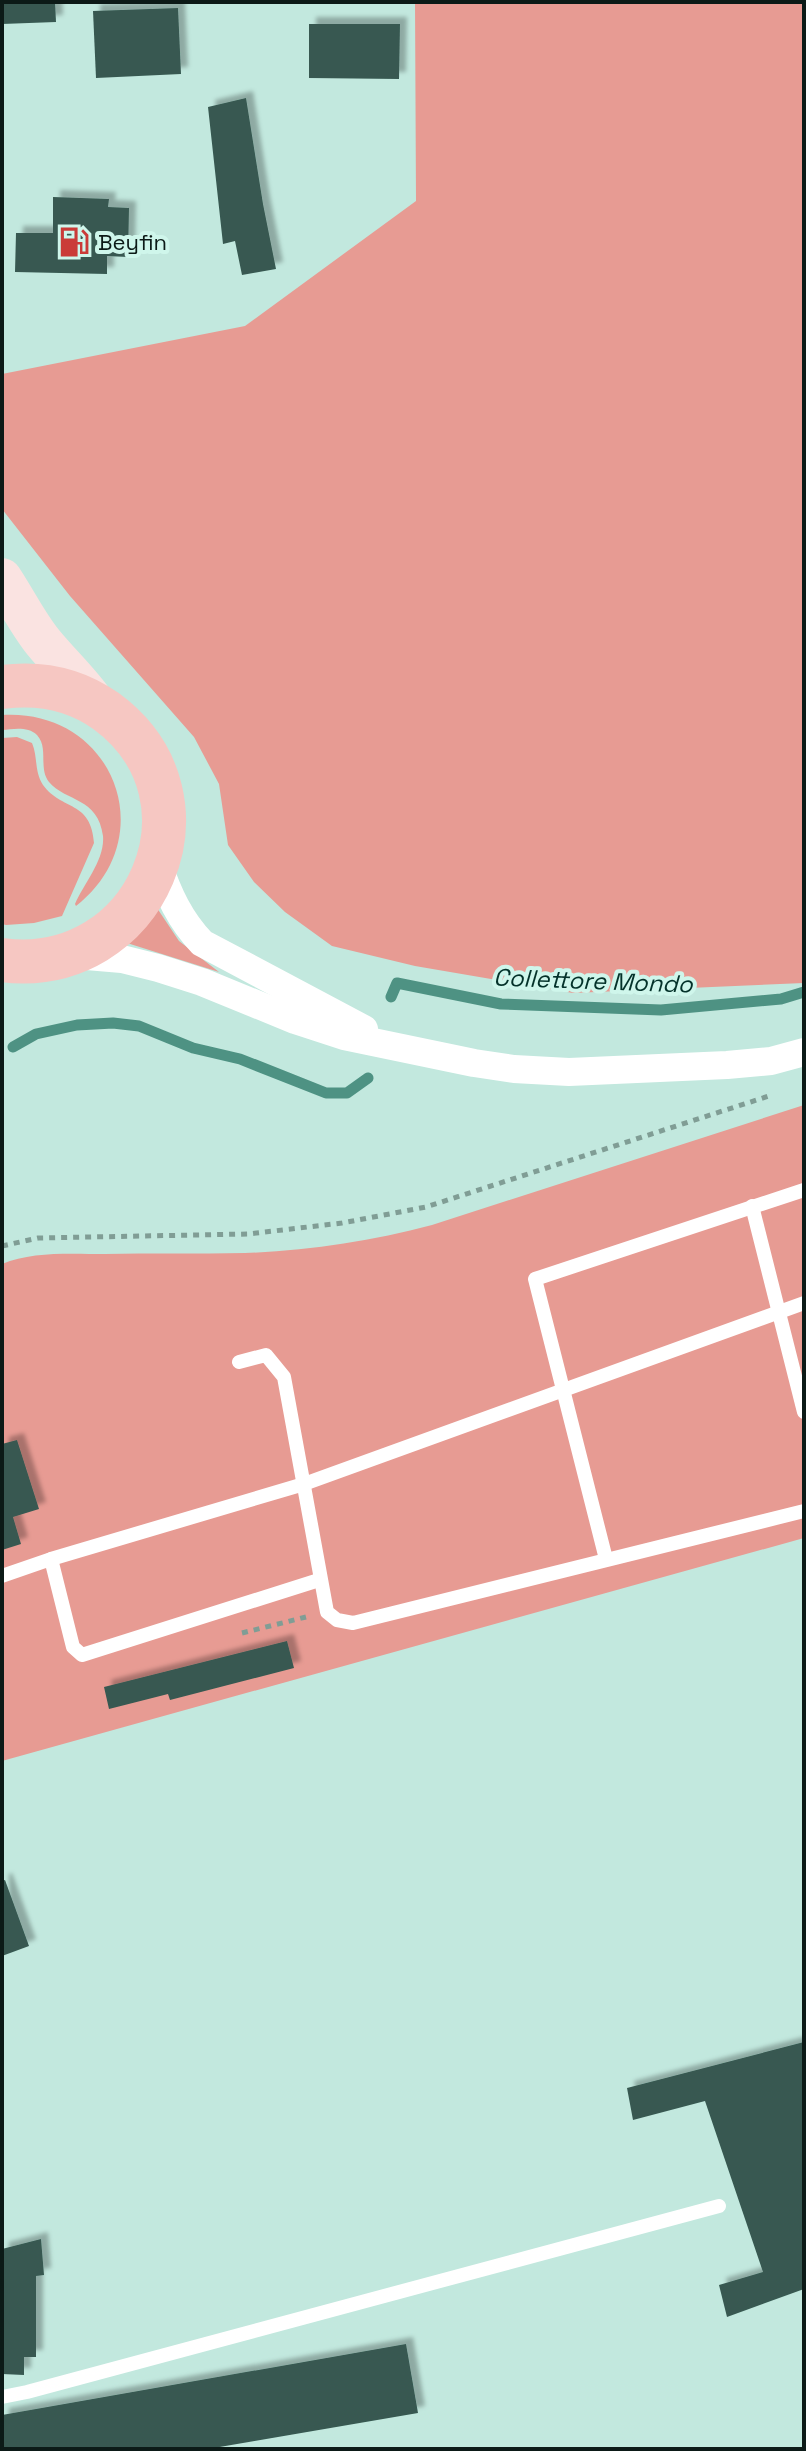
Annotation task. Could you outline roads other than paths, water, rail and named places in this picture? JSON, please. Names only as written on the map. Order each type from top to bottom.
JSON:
[{"type":"main road","points":[[2,578],[40,638],[96,704]]},
{"type":"main road","points":[[2,687],[20,684],[72,692],[117,719],[150,760],[164,811],[158,864],[148,888],[115,929],[94,944],[69,955],[44,961],[5,964]]},
{"type":"street","points":[[158,864],[185,926],[202,943],[393,1045]]},
{"type":"street","points":[[69,955],[122,959],[158,968],[344,1036],[514,1069],[569,1072],[727,1065],[771,1061],[804,1052]]},
{"type":"lane","points":[[606,1559],[535,1279],[804,1190]]},
{"type":"lane","points":[[752,1206],[804,1412]]},
{"type":"lane","points":[[2,1576],[304,1484],[804,1303]]},
{"type":"lane","points":[[239,1362],[266,1355],[284,1377],[319,1580],[327,1612],[337,1620],[353,1623],[804,1511]]},
{"type":"lane","points":[[51,1559],[73,1647],[82,1655],[319,1580]]},
{"type":"lane","points":[[2,2397],[719,2206]]},
{"type":"waterway","name":"Collettore Mondo","points":[[391,997],[397,983],[501,1004],[661,1010],[781,999],[804,992]]},
{"type":"waterway","name":"Collettore Mondo","points":[[13,1047],[36,1034],[77,1025],[113,1023],[139,1026],[193,1048],[240,1059],[326,1093],[347,1093],[368,1078]]},
{"type":"place","name":"Beyfin","points":[[74,242]]}]
